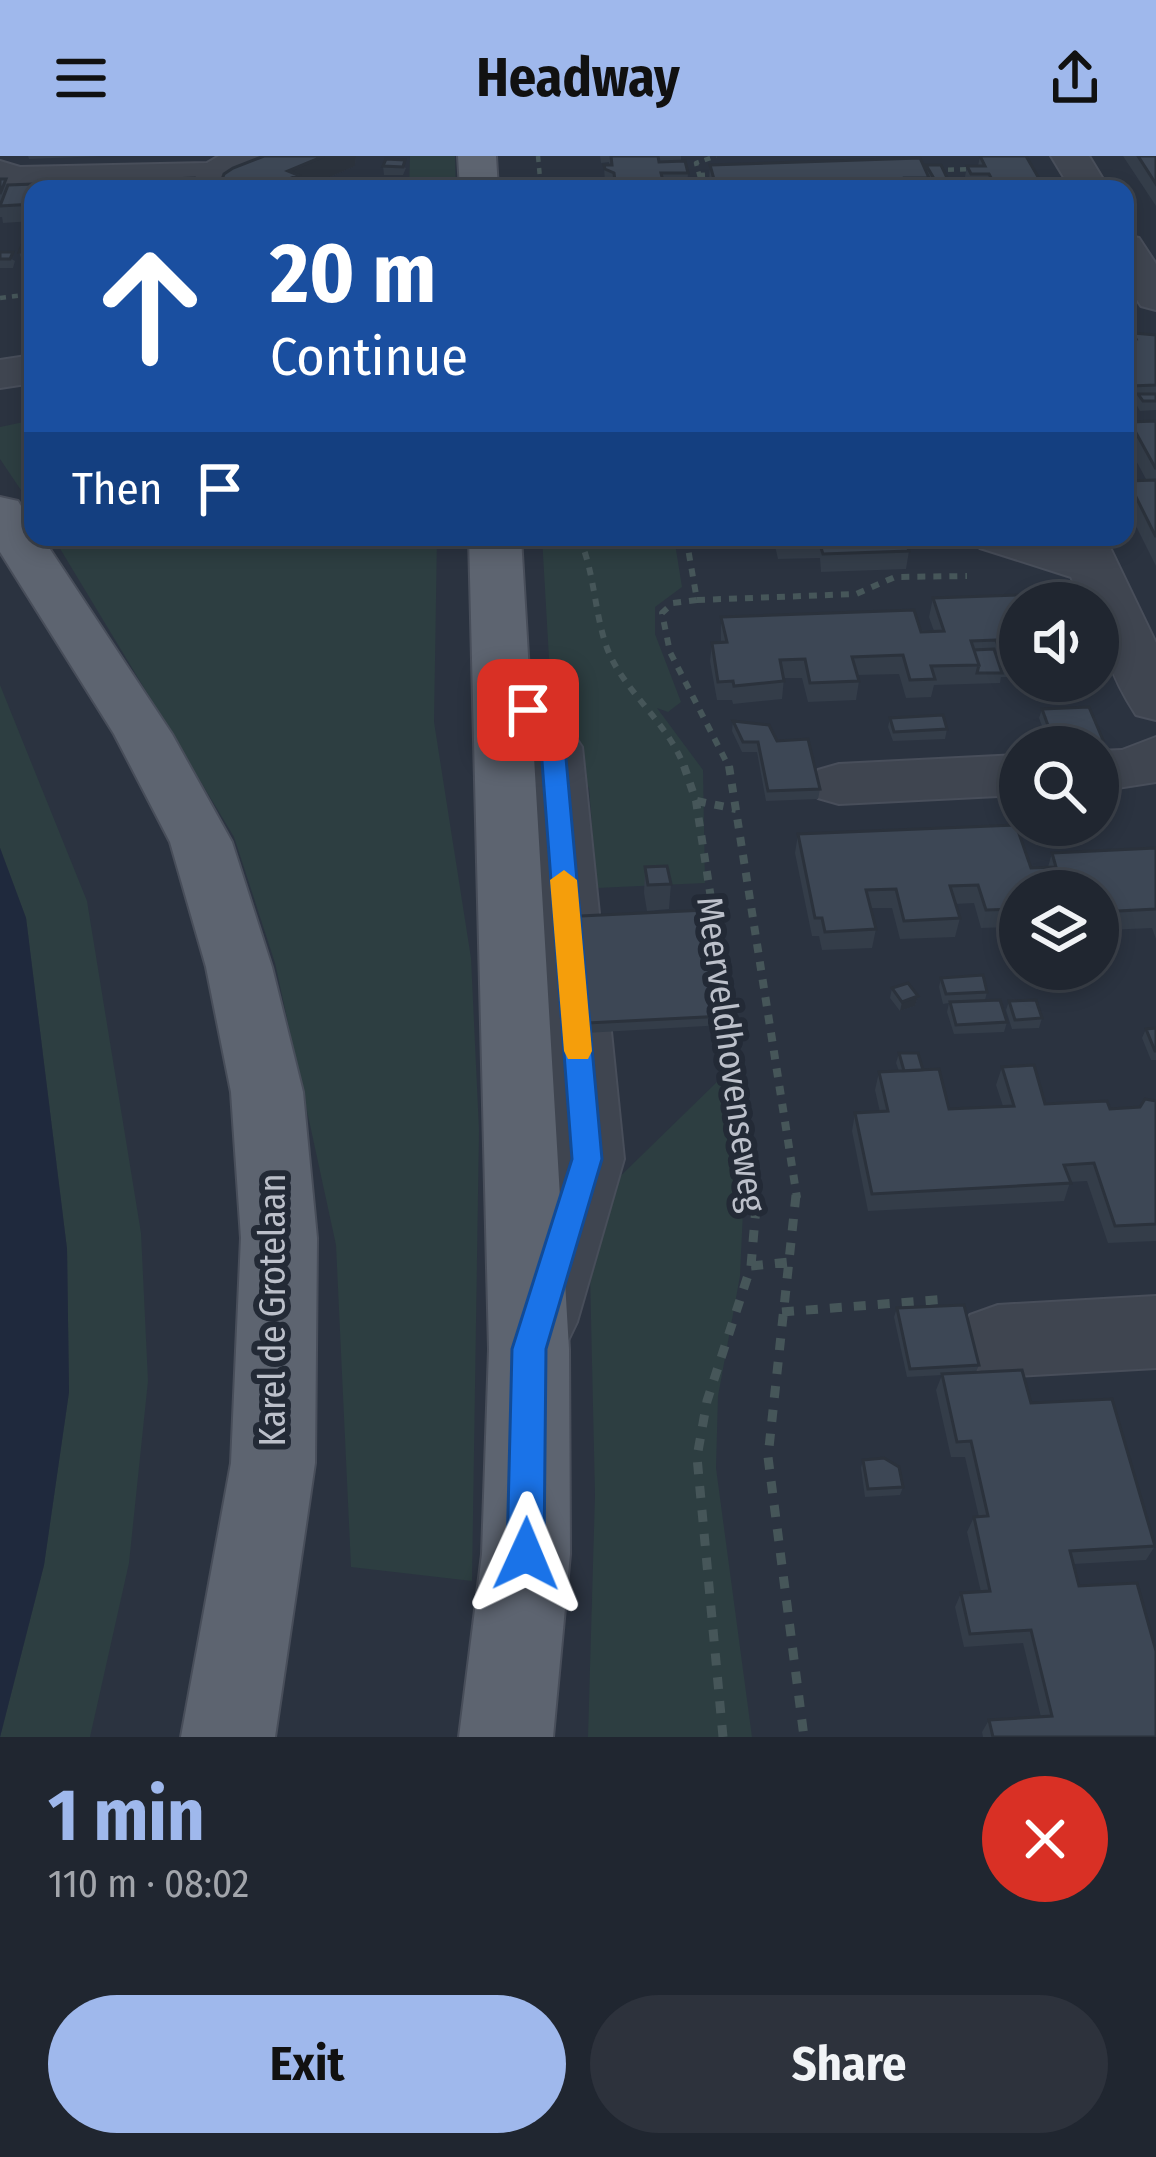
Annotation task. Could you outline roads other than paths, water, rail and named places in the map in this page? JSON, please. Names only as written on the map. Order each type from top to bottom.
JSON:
[{"type":"main road","name":"Karel de Grotelaan","points":[[0,512],[143,734],[201,842],[238,967],[267,1092],[279,1238],[273,1463],[228,1737]]},
{"type":"main road","points":[[496,546],[503,673]]},
{"type":"main road","points":[[506,1737],[526,1554],[529,1349]]},
{"type":"street","points":[[0,172],[14,179],[215,174],[246,156]]},
{"type":"street","points":[[1134,262],[1156,297]]},
{"type":"street","points":[[991,556],[1086,552],[1156,702]]},
{"type":"street","points":[[503,673],[553,747],[587,1159],[529,1349]]},
{"type":"street","points":[[1119,770],[1133,769],[1156,757]]},
{"type":"street","points":[[839,784],[999,776]]},
{"type":"street","points":[[998,1341],[1156,1332]]},
{"type":"water","points":[[0,848],[26,918],[67,1249],[69,1392],[44,1565],[0,1737]]}]
